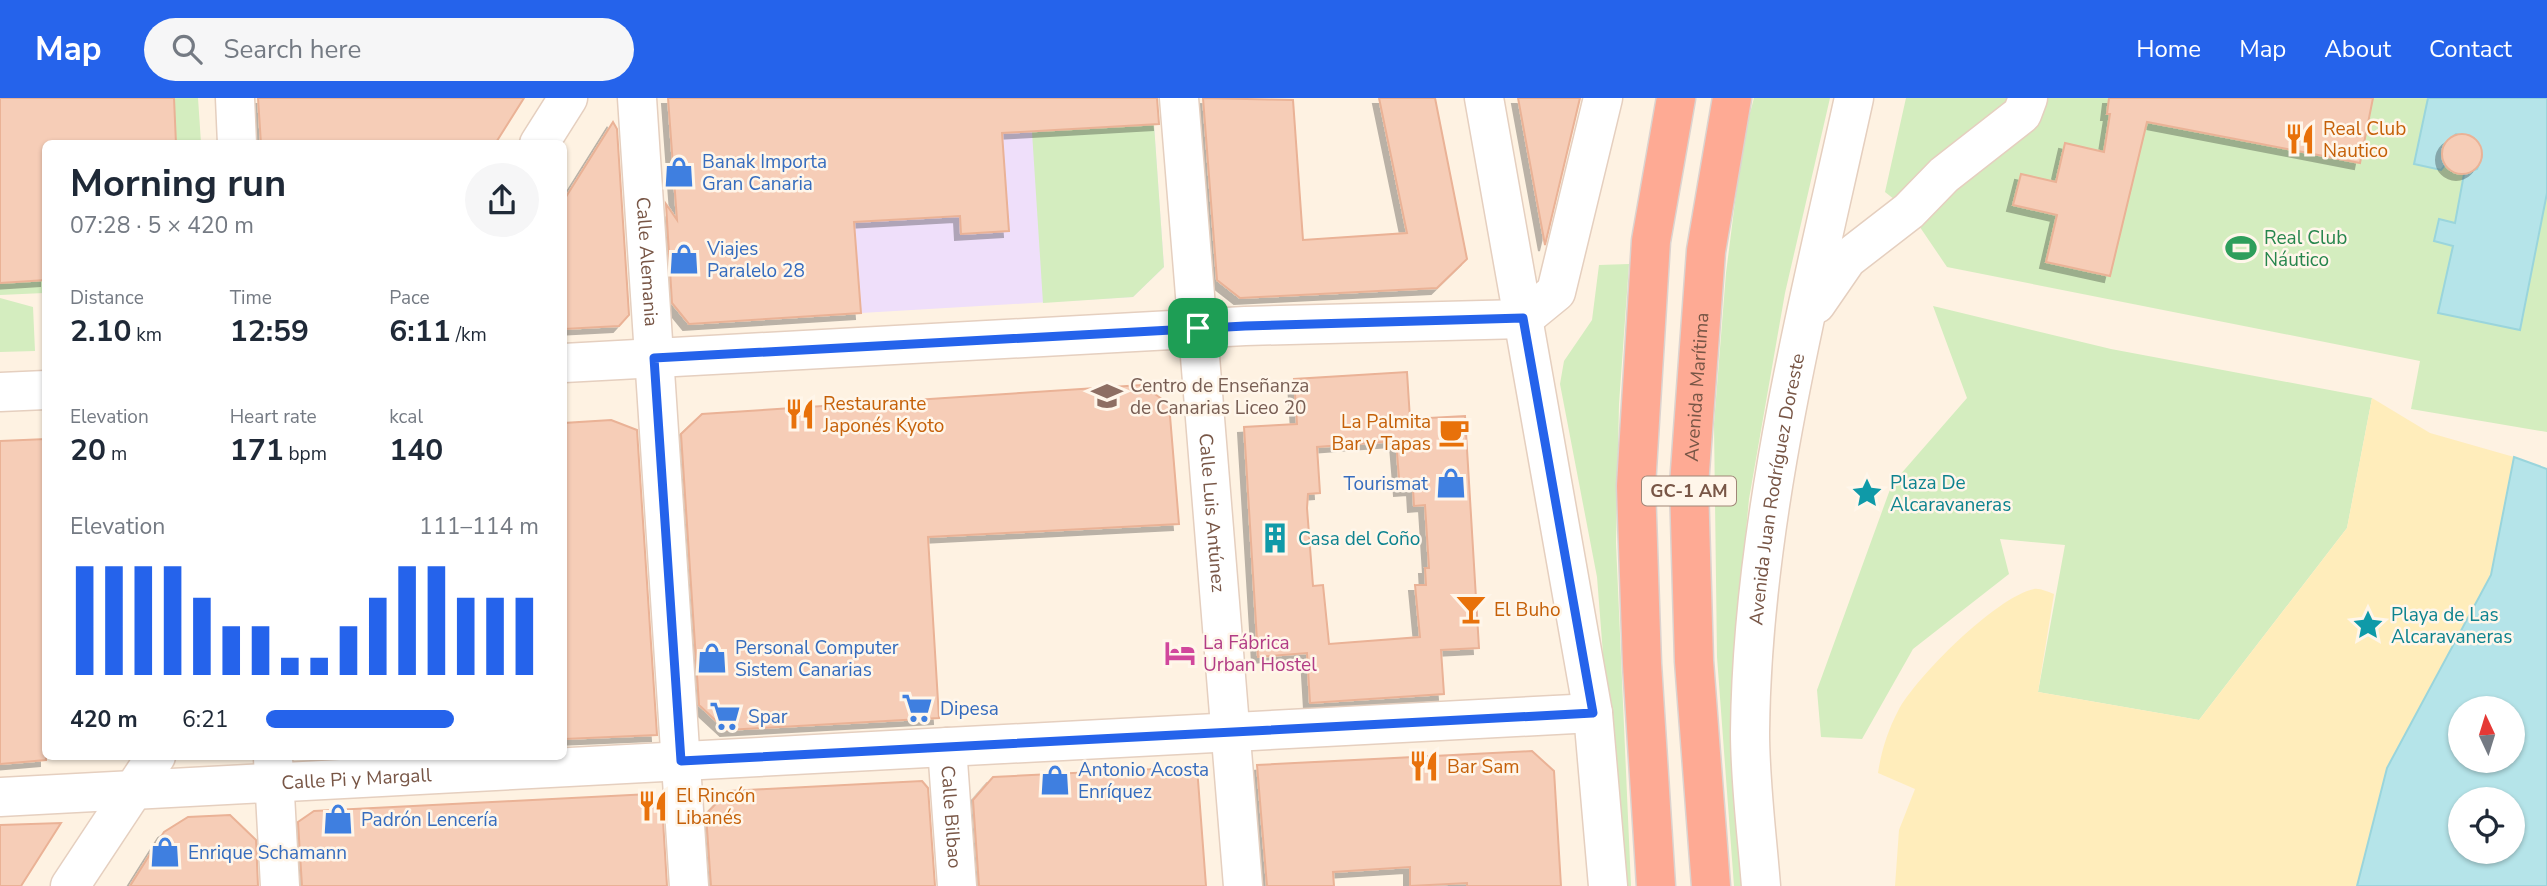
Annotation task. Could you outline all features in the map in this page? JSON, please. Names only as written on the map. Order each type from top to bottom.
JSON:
[{"type":"highway","name":"GC-1 AM","points":[[1656,886],[1642,664],[1636,486],[1651,241],[1676,98]]},
{"type":"highway","name":"Avenida Marítima","points":[[1710,886],[1694,661],[1689,485],[1706,251],[1731,98]]},
{"type":"street","points":[[234,98],[237,140]]},
{"type":"street","points":[[542,140],[568,98]]},
{"type":"street","name":"Calle Alemania","points":[[636,98],[689,886]]},
{"type":"street","name":"Calle Luis Antúnez","points":[[1179,98],[1244,886]]},
{"type":"street","points":[[1484,98],[1593,713],[1608,886]]},
{"type":"street","points":[[567,363],[1198,328],[1523,318],[1556,292],[1603,98]]},
{"type":"street","name":"Avenida Juan Rodríguez Doreste","points":[[1761,886],[1750,733],[1762,581],[1784,424],[1854,98]]},
{"type":"street","points":[[1805,320],[1847,259],[1909,211],[1944,175],[2022,114],[2028,98]]},
{"type":"street","points":[[0,393],[42,390]]},
{"type":"street","name":"Calle Pi y Margall","points":[[0,797],[134,790],[273,769],[681,761],[1593,713]]},
{"type":"street","name":"Calle Bilbao","points":[[947,747],[957,886]]},
{"type":"street","points":[[70,886],[153,760]]},
{"type":"street","points":[[273,769],[280,886]]},
{"type":"shaded area","points":[[845,98],[1152,98],[1164,267],[1133,297],[861,313]]},
{"type":"green space","points":[[174,98],[198,98],[201,140],[176,140]]},
{"type":"green space","points":[[1754,98],[1830,98],[1785,293],[1749,499],[1736,638],[1745,886],[1734,886],[1717,657],[1714,424],[1726,273],[1743,139]]},
{"type":"green space","name":"Real Club Náutico","points":[[1906,98],[2547,98],[2547,432],[2411,409],[2420,361],[1947,267],[1909,211],[1885,192]]},
{"type":"green space","points":[[1154,124],[1164,267],[1133,297],[1043,303],[1032,132]]},
{"type":"green space","points":[[1629,264],[1619,404],[1616,543],[1631,886],[1621,886],[1597,577],[1560,384],[1564,361],[1592,320],[1599,265]]},
{"type":"green space","points":[[42,281],[42,293],[0,295],[0,283]]},
{"type":"green space","points":[[0,298],[33,307],[35,351],[0,352]]},
{"type":"green space","points":[[1933,306],[2111,349],[2372,398],[2347,528],[2199,720],[2038,692],[2065,545],[2000,539],[2009,574],[1913,649],[1862,739],[1821,737],[1817,690],[1892,484],[1967,398]]},
{"type":"sand","name":"Playa de Las Alcaravaneras","points":[[2372,398],[2430,433],[2514,457],[2491,575],[2387,768],[2357,886],[1895,886],[1899,830],[1915,789],[1878,773],[1883,749],[1907,696],[1958,640],[2018,595],[2034,589],[2054,594],[2038,692],[2199,720],[2347,528]]},
{"type":"water","points":[[2428,98],[2547,98],[2547,193],[2520,330],[2438,313],[2453,246],[2434,241],[2439,219],[2455,223],[2464,174],[2477,169],[2482,156],[2474,138],[2456,134],[2443,147],[2445,165],[2441,170],[2414,164]]},
{"type":"water","points":[[2514,457],[2547,469],[2547,886],[2357,886],[2387,768],[2491,575]]},
{"type":"building","points":[[0,98],[174,98],[176,140],[42,140],[42,280],[0,283]]},
{"type":"building","points":[[258,98],[524,98],[498,140],[261,140]]},
{"type":"building","points":[[668,98],[1157,98],[1159,124],[1002,133],[1009,231],[961,234],[960,216],[854,222],[861,313],[689,324],[672,303],[666,204],[677,220]]},
{"type":"building","points":[[1203,98],[1293,100],[1303,240],[1407,233],[1379,98],[1435,98],[1467,259],[1437,288],[1240,298],[1217,280]]},
{"type":"building","points":[[1518,98],[1580,98],[1545,245]]},
{"type":"building","points":[[2109,98],[2373,98],[2360,163],[2147,122],[2110,276],[2046,262],[2057,215],[2013,205],[2021,174],[2056,182],[2065,143],[2104,152],[2110,114],[2107,114]]},
{"type":"building","points":[[613,122],[617,129],[629,315],[619,326],[567,329],[567,195]]},
{"type":"building","points":[[2462,134],[2470,135],[2476,140],[2481,146],[2481,162],[2476,168],[2470,173],[2462,174],[2454,173],[2448,168],[2443,162],[2442,154],[2443,146],[2448,140],[2454,135]]},
{"type":"building","name":"Casa del Coño","points":[[1407,372],[1410,419],[1465,416],[1479,648],[1441,650],[1444,694],[1310,703],[1307,653],[1258,657],[1244,427],[1297,424],[1294,379]],"holes":[[[1396,441],[1400,490],[1413,489],[1414,506],[1425,505],[1429,568],[1425,568],[1426,585],[1415,585],[1420,637],[1329,644],[1323,585],[1313,586],[1307,508],[1308,494],[1320,493],[1317,447]]]},
{"type":"building","points":[[1142,385],[1169,404],[1179,524],[928,537],[939,718],[726,730],[699,705],[681,434],[702,414]]},
{"type":"building","points":[[611,420],[637,430],[657,735],[567,739],[567,423]]},
{"type":"building","points":[[42,439],[42,760],[46,760],[0,764],[0,441]]},
{"type":"building","points":[[1532,751],[1554,771],[1561,886],[1467,886],[1467,883],[1410,886],[1410,867],[1333,872],[1334,886],[1267,886],[1257,765]]},
{"type":"building","points":[[1197,767],[1206,886],[979,886],[973,800],[993,777]]},
{"type":"building","points":[[922,781],[928,788],[935,886],[711,886],[706,814],[728,791]]},
{"type":"building","points":[[650,794],[662,804],[667,886],[302,886],[298,822],[314,811]]},
{"type":"building","points":[[230,815],[256,840],[258,886],[130,886],[164,832],[188,817]]},
{"type":"building","points":[[61,823],[21,886],[0,886],[0,825]]},
{"type":"place","name":"Real Club Nautico","points":[[2300,139]]},
{"type":"place","name":"Banak Importa Gran Canaria","points":[[679,172]]},
{"type":"place","name":"Real Club Náutico","points":[[2241,248]]},
{"type":"place","name":"Viajes Paralelo 28","points":[[684,259]]},
{"type":"place","name":"Centro de Enseñanza de Canarias Liceo 20","points":[[1107,396]]},
{"type":"place","name":"Restaurante Japonés Kyoto","points":[[800,414]]},
{"type":"place","name":"La Palmita Bar y Tapas","points":[[1454,432]]},
{"type":"place","name":"Tourismat","points":[[1451,483]]},
{"type":"place","name":"Plaza De Alcaravaneras","points":[[1867,493]]},
{"type":"place","name":"Casa del Coño","points":[[1275,538]]},
{"type":"place","name":"El Buho","points":[[1471,609]]},
{"type":"place","name":"Playa de Las Alcaravaneras","points":[[2368,625]]},
{"type":"place","name":"La Fábrica Urban Hostel","points":[[1180,653]]},
{"type":"place","name":"Personal Computer Sistem Canarias","points":[[712,658]]},
{"type":"place","name":"Dipesa","points":[[917,708]]},
{"type":"place","name":"Spar","points":[[725,716]]},
{"type":"place","name":"Bar Sam","points":[[1424,766]]},
{"type":"place","name":"Antonio Acosta Enríquez","points":[[1055,780]]},
{"type":"place","name":"El Rincón Libanés","points":[[653,806]]},
{"type":"place","name":"Padrón Lencería","points":[[338,819]]},
{"type":"place","name":"Enrique Schamann","points":[[165,852]]},
{"type":"route","points":[[1523,318],[1593,713],[681,761],[654,358],[1198,328],[1523,318]]}]
